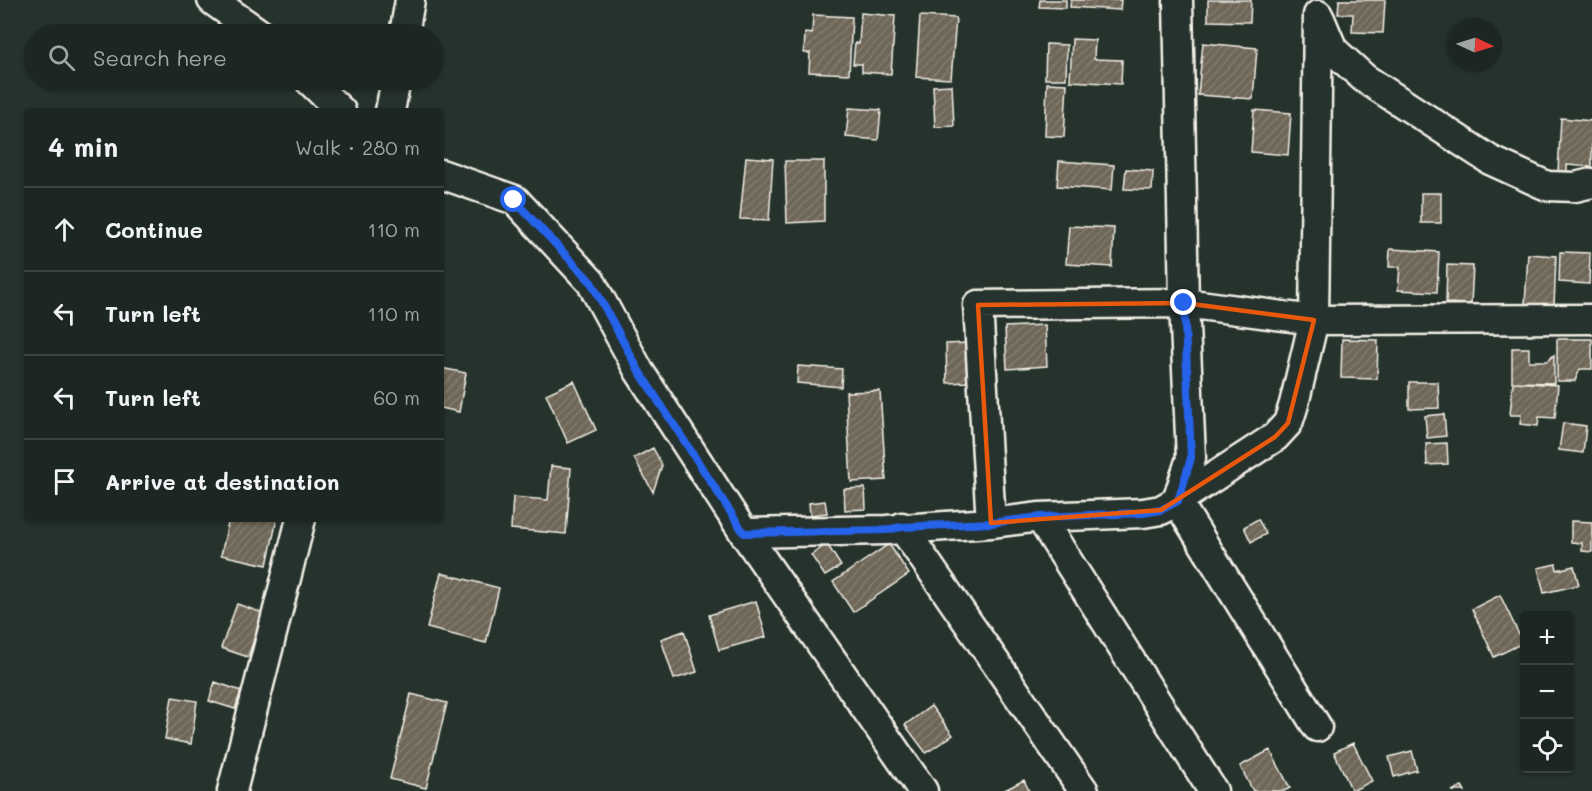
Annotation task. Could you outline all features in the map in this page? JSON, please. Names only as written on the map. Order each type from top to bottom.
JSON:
[{"type":"street","points":[[212,0],[246,24]]},
{"type":"street","points":[[406,24],[410,0]]},
{"type":"street","points":[[1178,0],[1184,303],[1191,458],[1178,501],[1317,727]]},
{"type":"street","points":[[1317,8],[1333,50],[1364,78],[1490,160],[1547,186],[1575,187],[1592,183]]},
{"type":"street","points":[[744,533],[886,530],[902,527],[991,523],[1040,517],[1143,513],[1161,510],[1275,437],[1288,423],[1314,320],[1317,8]]},
{"type":"street","points":[[319,90],[338,108]]},
{"type":"street","points":[[391,108],[394,90]]},
{"type":"street","points":[[444,175],[514,200],[591,282],[639,371],[744,533],[923,791]]},
{"type":"street","points":[[991,523],[978,305],[1184,303],[1314,320],[1592,319]]},
{"type":"street","points":[[1040,517],[1213,791]]},
{"type":"street","points":[[232,791],[300,522]]},
{"type":"street","points":[[902,527],[1084,791]]},
{"type":"highlighted area","points":[[1184,303],[1314,320],[1288,423],[1275,437],[1161,510],[991,523],[978,305]]},
{"type":"building","points":[[1040,0],[1066,0],[1066,8],[1039,7]]},
{"type":"building","points":[[1071,0],[1121,0],[1120,10],[1070,7]]},
{"type":"building","points":[[1208,0],[1251,0],[1250,22],[1208,21]]},
{"type":"building","points":[[1339,0],[1385,0],[1383,33],[1352,32],[1353,14],[1338,14]]},
{"type":"building","points":[[861,13],[895,16],[891,74],[862,72],[862,64],[853,64],[855,43],[859,44]]},
{"type":"building","points":[[813,15],[852,17],[849,74],[809,72],[810,53],[804,53],[805,33],[812,34]]},
{"type":"building","points":[[920,16],[956,18],[951,79],[916,77]]},
{"type":"building","points":[[1072,39],[1095,40],[1094,59],[1122,60],[1121,84],[1070,81]]},
{"type":"building","points":[[1203,43],[1257,48],[1253,99],[1198,95]]},
{"type":"building","points":[[1046,44],[1067,45],[1066,79],[1045,79]]},
{"type":"building","points":[[1047,83],[1067,84],[1064,137],[1045,136]]},
{"type":"building","points":[[952,85],[954,126],[935,127],[933,86]]},
{"type":"building","points":[[849,108],[881,110],[878,140],[846,137]]},
{"type":"building","points":[[1254,110],[1291,113],[1288,155],[1251,152]]},
{"type":"building","points":[[1561,118],[1592,121],[1592,167],[1567,165],[1567,173],[1558,172]]},
{"type":"building","points":[[746,157],[773,159],[769,220],[740,219]]},
{"type":"building","points":[[785,161],[824,161],[824,221],[787,223]]},
{"type":"building","points":[[1059,161],[1114,165],[1112,190],[1057,186]]},
{"type":"building","points":[[1126,169],[1153,171],[1152,190],[1124,189]]},
{"type":"building","points":[[1421,193],[1441,193],[1441,223],[1421,223]]},
{"type":"building","points":[[1069,226],[1114,228],[1112,267],[1066,264]]},
{"type":"building","points":[[1390,249],[1439,252],[1437,292],[1398,290],[1400,267],[1389,267]]},
{"type":"building","points":[[1560,252],[1590,253],[1589,284],[1559,282]]},
{"type":"building","points":[[1528,254],[1556,256],[1554,306],[1525,305]]},
{"type":"building","points":[[1447,265],[1473,266],[1471,304],[1446,303]]},
{"type":"building","points":[[1045,325],[1047,366],[1007,369],[1005,327]]},
{"type":"building","points":[[1342,339],[1378,340],[1377,379],[1341,378]]},
{"type":"building","points":[[1557,339],[1592,339],[1592,369],[1580,369],[1575,381],[1557,381]]},
{"type":"building","points":[[968,343],[970,382],[947,383],[946,344]]},
{"type":"building","points":[[1512,348],[1529,348],[1529,361],[1547,361],[1554,355],[1554,383],[1512,382]]},
{"type":"building","points":[[798,366],[842,369],[841,387],[797,383]]},
{"type":"building","points":[[444,369],[466,373],[459,412],[444,409]]},
{"type":"building","points":[[574,381],[596,430],[568,443],[546,394]]},
{"type":"building","points":[[1409,382],[1438,382],[1439,408],[1409,409]]},
{"type":"building","points":[[1513,382],[1558,385],[1555,418],[1539,417],[1538,426],[1520,424],[1521,415],[1510,415]]},
{"type":"building","points":[[880,391],[886,480],[851,482],[846,392]]},
{"type":"building","points":[[1444,414],[1446,436],[1427,438],[1425,416]]},
{"type":"building","points":[[1563,423],[1586,426],[1583,453],[1559,450]]},
{"type":"building","points":[[1447,443],[1448,464],[1427,465],[1426,444]]},
{"type":"building","points":[[653,448],[662,465],[653,492],[634,458]]},
{"type":"building","points":[[551,466],[571,468],[566,534],[511,529],[513,497],[548,500]]},
{"type":"building","points":[[865,488],[866,509],[845,510],[844,489]]},
{"type":"building","points":[[825,501],[827,513],[810,515],[809,503]]},
{"type":"building","points":[[1258,519],[1266,534],[1251,542],[1244,527]]},
{"type":"building","points":[[1571,521],[1592,522],[1592,552],[1582,551],[1582,543],[1571,542]]},
{"type":"building","points":[[228,522],[276,522],[267,565],[221,555]]},
{"type":"building","points":[[827,544],[841,566],[825,576],[811,555]]},
{"type":"building","points":[[889,544],[909,574],[853,612],[833,582]]},
{"type":"building","points":[[1556,564],[1557,570],[1574,566],[1579,585],[1544,593],[1538,568]]},
{"type":"building","points":[[441,573],[499,588],[486,643],[427,628]]},
{"type":"building","points":[[1500,595],[1520,637],[1520,644],[1494,657],[1472,609]]},
{"type":"building","points":[[756,601],[766,637],[719,650],[709,615]]},
{"type":"building","points":[[237,604],[263,613],[248,657],[221,648]]},
{"type":"building","points":[[684,631],[697,672],[674,679],[661,639]]},
{"type":"building","points":[[215,682],[241,691],[235,709],[209,701]]},
{"type":"building","points":[[411,694],[447,703],[426,788],[390,779]]},
{"type":"building","points":[[172,697],[197,701],[191,744],[165,739]]},
{"type":"building","points":[[931,706],[953,735],[926,753],[905,725]]},
{"type":"building","points":[[1353,743],[1372,781],[1352,791],[1334,752]]},
{"type":"building","points":[[1270,750],[1290,788],[1284,791],[1253,791],[1240,766]]},
{"type":"building","points":[[1412,751],[1417,770],[1394,777],[1389,757]]},
{"type":"building","points":[[1024,780],[1029,791],[1003,791]]},
{"type":"building","points":[[1462,786],[1465,791],[1452,791]]},
{"type":"route","points":[[514,200],[591,282],[639,371],[744,533],[886,530],[902,527],[991,523],[1040,517],[1143,513],[1161,510],[1178,501],[1191,458],[1184,303]]}]
